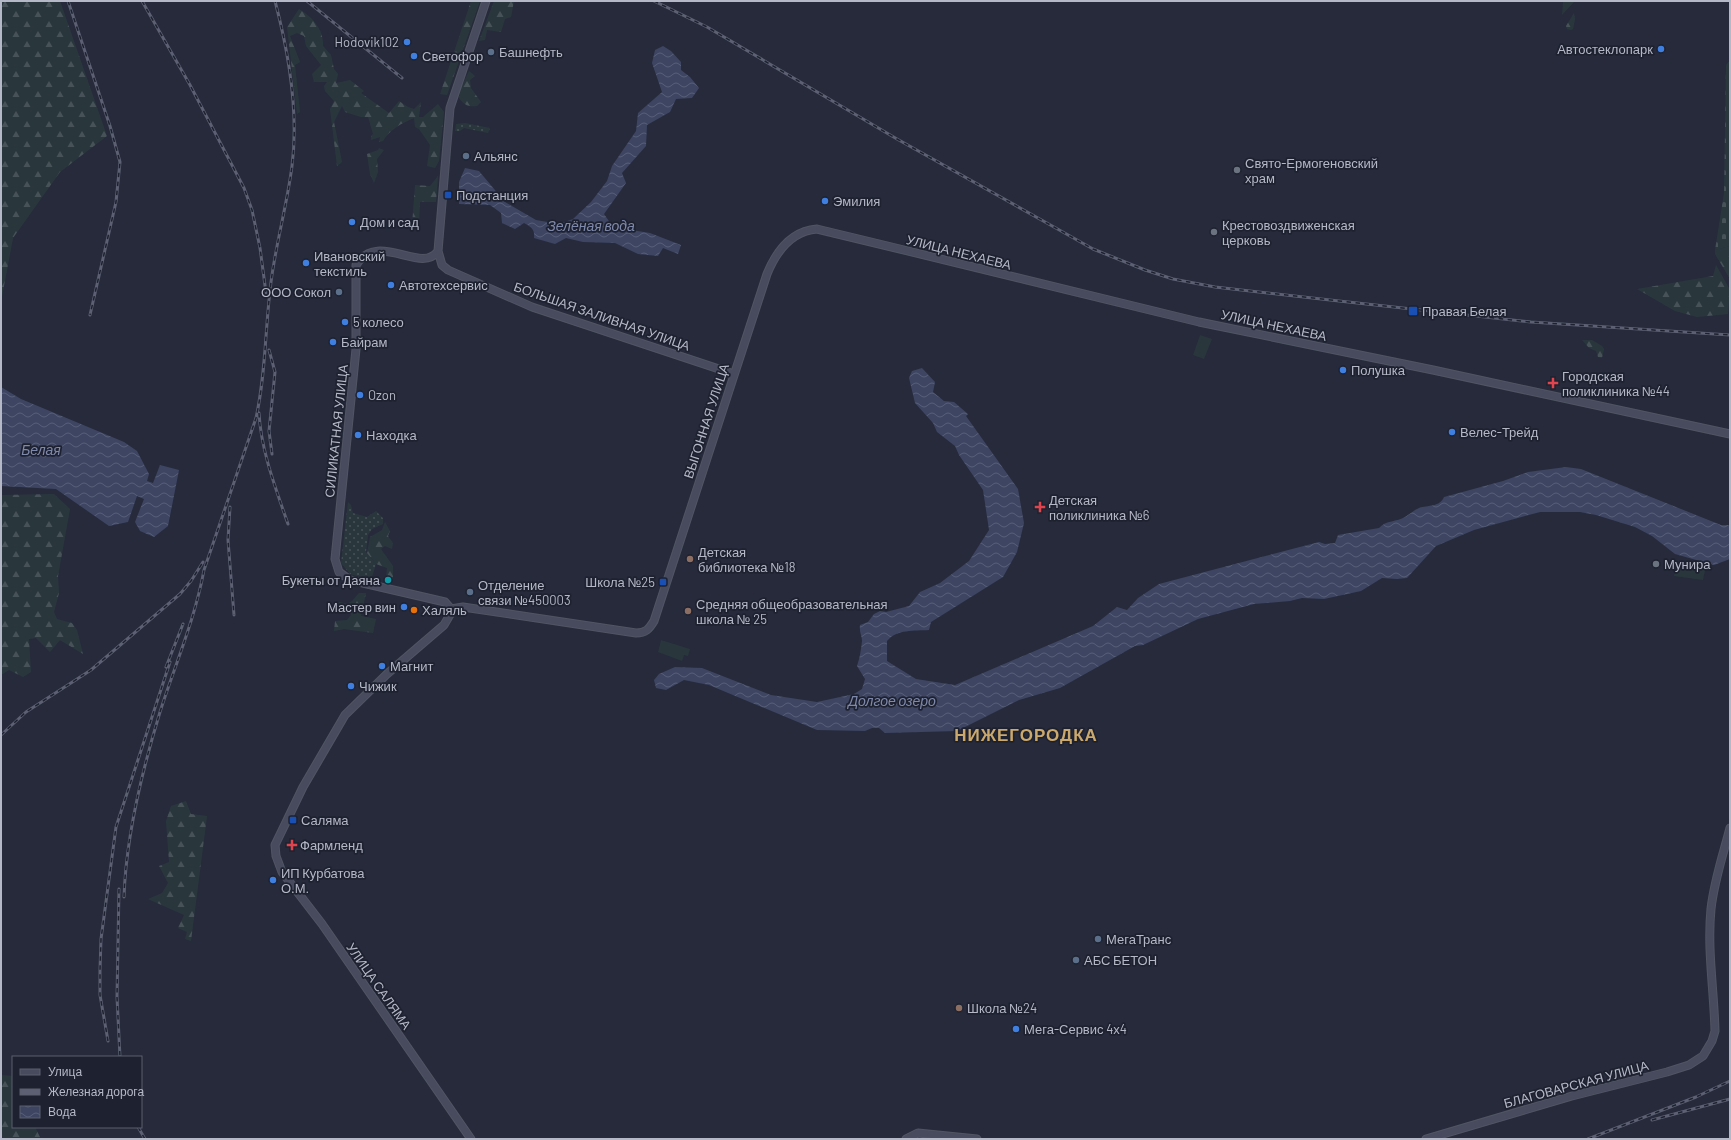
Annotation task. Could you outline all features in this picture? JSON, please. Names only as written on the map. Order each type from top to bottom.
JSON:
[{"type":"street","points":[[438,250],[450,108],[486,1]]},
{"type":"street","name":"ВЫГОННАЯ УЛИЦА","points":[[451,610],[463,607],[636,633],[643,633],[648,629],[654,621],[734,374],[774,257],[798,233],[816,229]]},
{"type":"street","name":"УЛИЦА НЕХАЕВА","points":[[816,229],[1193,321],[1440,371],[1730,434]]},
{"type":"street","name":"СИЛИКАТНАЯ УЛИЦА","points":[[438,250],[434,256],[426,259],[382,251],[372,251],[362,256],[356,265],[356,349],[335,559],[340,572],[350,580],[445,602],[451,610]]},
{"type":"street","name":"БОЛЬШАЯ ЗАЛИВНАЯ УЛИЦА","points":[[438,250],[442,265],[448,270],[525,304],[734,374]]},
{"type":"street","name":"УЛИЦА САЛЯМА","points":[[451,610],[444,625],[387,674],[345,715],[303,787],[275,844],[276,856],[282,872],[322,924],[471,1139]]},
{"type":"street","name":"БЛАГОВАРСКАЯ УЛИЦА","points":[[1426,1139],[1572,1096],[1667,1072],[1689,1065],[1703,1056],[1712,1042],[1715,1031],[1710,936],[1711,910],[1714,888],[1730,828]]},
{"type":"street","points":[[906,1139],[918,1133],[977,1139]]},
{"type":"green space","points":[[1,1],[60,1],[107,136],[60,172],[13,238],[1,302]]},
{"type":"green space","points":[[471,1],[480,1],[447,95],[440,94]]},
{"type":"green space","points":[[494,1],[514,1],[511,17],[505,19],[501,32],[487,30],[485,40],[479,41]]},
{"type":"green space","points":[[1563,1],[1575,1],[1562,15]]},
{"type":"green space","points":[[299,9],[313,20],[322,34],[323,46],[331,55],[334,69],[338,74],[336,83],[350,80],[364,91],[361,93],[389,113],[399,101],[414,109],[421,102],[419,117],[423,117],[438,104],[444,112],[439,161],[435,168],[427,166],[430,145],[419,129],[415,127],[414,118],[396,127],[383,141],[379,142],[380,137],[371,140],[371,136],[373,134],[368,117],[361,117],[345,112],[342,106],[334,122],[342,162],[337,166],[330,109],[334,101],[325,91],[324,86],[327,82],[314,82],[312,74],[321,65],[306,46],[304,36],[297,33],[290,36],[300,62],[295,65],[300,112],[297,114],[287,27]]},
{"type":"green space","points":[[1574,13],[1575,19],[1573,29],[1567,29],[1566,26]]},
{"type":"green space","points":[[1730,60],[1730,246],[1715,250],[1724,193],[1726,65]]},
{"type":"green space","points":[[469,71],[475,76],[470,80],[471,88],[481,102],[477,106],[466,105],[459,98],[461,88]]},
{"type":"green space","points":[[465,123],[490,128],[488,133],[464,128],[460,131],[455,131],[456,124]]},
{"type":"green space","points":[[379,148],[384,150],[377,159],[378,172],[374,183],[370,174],[367,154],[378,150]]},
{"type":"green space","points":[[438,176],[436,202],[420,202],[419,223],[412,225],[415,185],[430,186]]},
{"type":"green space","points":[[1730,246],[1730,279],[1715,254],[1715,250]]},
{"type":"green space","points":[[1716,265],[1730,290],[1728,314],[1697,317],[1675,311],[1637,289],[1713,276]]},
{"type":"green space","points":[[1200,335],[1212,339],[1204,359],[1193,355]]},
{"type":"green space","points":[[1582,340],[1592,340],[1602,346],[1604,349],[1602,358],[1598,357],[1596,351],[1589,348]]},
{"type":"green space","points":[[54,494],[70,509],[58,576],[59,593],[54,612],[57,619],[72,623],[77,630],[83,654],[60,640],[50,652],[36,638],[29,639],[31,672],[23,677],[9,670],[1,675],[1,495]]},
{"type":"green space","points":[[348,502],[351,505],[353,513],[367,517],[376,511],[383,518],[383,524],[372,529],[368,535],[366,552],[376,564],[371,580],[350,574],[341,563]]},
{"type":"green space","points":[[385,522],[390,531],[388,536],[393,543],[392,549],[385,546],[381,549],[393,566],[393,579],[386,577],[387,568],[376,564],[367,553],[370,537],[382,530]]},
{"type":"green space","points":[[1676,562],[1706,566],[1703,580],[1674,576]]},
{"type":"green space","points":[[359,593],[366,593],[361,616],[376,619],[373,633],[344,629],[334,631],[335,621],[347,620],[351,615],[348,608],[343,608],[336,612],[335,603],[340,602],[347,604]]},
{"type":"green space","points":[[661,640],[690,649],[688,656],[684,655],[682,661],[658,652]]},
{"type":"green space","points":[[186,801],[191,814],[207,816],[191,941],[185,939],[187,932],[178,928],[184,915],[148,899],[162,893],[168,883],[159,866],[169,862],[166,821],[171,806]]},
{"type":"green space","points":[[1,1075],[12,1076],[12,1128],[36,1128],[41,1139],[1,1139]]},
{"type":"water","name":"Зелёная вода","points":[[663,46],[671,51],[681,62],[681,70],[690,77],[699,88],[692,98],[676,99],[670,112],[647,125],[646,146],[622,173],[626,183],[604,214],[613,227],[650,233],[681,245],[678,254],[663,248],[658,256],[638,254],[615,243],[583,242],[566,238],[555,244],[534,238],[534,232],[532,229],[524,223],[515,229],[502,223],[501,213],[490,205],[459,204],[459,182],[465,168],[479,171],[505,202],[536,220],[559,224],[573,219],[591,202],[607,181],[612,166],[636,131],[638,113],[662,92],[652,63],[655,50]]},
{"type":"water","name":"Долгое озеро","points":[[922,368],[935,382],[933,392],[944,401],[954,402],[968,414],[966,416],[1018,489],[1024,523],[1017,552],[1003,577],[931,622],[929,630],[896,634],[887,641],[887,661],[916,679],[955,685],[1093,626],[1117,607],[1127,610],[1138,598],[1159,584],[1319,542],[1325,544],[1335,543],[1338,535],[1379,528],[1382,525],[1402,519],[1419,508],[1440,503],[1444,497],[1503,481],[1528,472],[1566,467],[1581,469],[1721,525],[1730,525],[1730,559],[1714,565],[1675,554],[1652,536],[1635,527],[1596,515],[1580,512],[1540,512],[1474,530],[1436,546],[1407,578],[1382,578],[1361,591],[1324,599],[1302,598],[1290,601],[1254,604],[1198,619],[1143,645],[1135,646],[1060,688],[1019,700],[957,731],[885,733],[879,728],[872,728],[865,731],[817,730],[709,685],[684,680],[666,690],[656,688],[654,680],[659,674],[675,667],[702,668],[771,695],[817,702],[854,694],[862,689],[865,679],[857,666],[862,641],[860,625],[868,622],[874,614],[880,611],[886,612],[909,606],[920,592],[940,583],[969,561],[989,530],[983,490],[959,455],[955,446],[937,432],[933,423],[915,403],[909,378],[912,371]]},
{"type":"water","name":"Белая","points":[[1,387],[21,399],[124,442],[137,451],[149,474],[147,481],[153,483],[160,465],[179,470],[168,526],[154,537],[140,531],[135,522],[144,499],[137,496],[128,522],[109,526],[56,489],[1,486]]},
{"type":"railway","points":[[68,1],[110,126],[120,162],[116,202],[90,315]]},
{"type":"railway","points":[[142,1],[190,85],[244,188],[252,210],[260,248],[266,293]]},
{"type":"railway","points":[[124,897],[128,850],[136,803],[147,757],[160,712],[190,624],[204,570],[256,418],[262,384],[271,282],[290,181],[294,145],[291,83],[285,41],[275,1]]},
{"type":"railway","points":[[307,1],[402,78]]},
{"type":"railway","points":[[654,1],[707,27],[897,139],[1093,249],[1145,270],[1173,279],[1215,287],[1531,322],[1730,335]]},
{"type":"railway","points":[[269,350],[275,372],[269,431],[272,454]]},
{"type":"railway","points":[[259,413],[260,427],[266,456],[288,524]]},
{"type":"railway","points":[[230,507],[228,540],[234,615]]},
{"type":"railway","points":[[1,735],[26,712],[91,670],[180,594],[191,581],[203,562]]},
{"type":"railway","points":[[166,667],[183,624]]},
{"type":"railway","points":[[108,1041],[100,995],[101,939],[116,827],[170,662]]},
{"type":"railway","points":[[119,889],[117,997],[120,1056]]},
{"type":"railway","points":[[1588,1139],[1696,1097],[1730,1081]]},
{"type":"railway","points":[[1652,1120],[1730,1099]]},
{"type":"railway","points":[[139,1128],[145,1139]]},
{"type":"place","name":"Hodovik102","points":[[407,42]]},
{"type":"place","name":"Автостеклопарк","points":[[1661,49]]},
{"type":"place","name":"Башнефть","points":[[491,52]]},
{"type":"place","name":"Светофор","points":[[414,56]]},
{"type":"place","name":"Альянс","points":[[466,156]]},
{"type":"place","name":"Свято-Ермогеновский храм","points":[[1237,170]]},
{"type":"place","name":"Подстанция","points":[[448,195]]},
{"type":"place","name":"Эмилия","points":[[825,201]]},
{"type":"place","name":"Дом и сад","points":[[352,222]]},
{"type":"place","name":"Крестовоздвиженская церковь","points":[[1214,232]]},
{"type":"place","name":"Ивановский текстиль","points":[[306,263]]},
{"type":"place","name":"Автотехсервис","points":[[391,285]]},
{"type":"place","name":"ООО Сокол","points":[[339,292]]},
{"type":"place","name":"Правая Белая","points":[[1413,311]]},
{"type":"place","name":"5 колесо","points":[[345,322]]},
{"type":"place","name":"Байрам","points":[[333,342]]},
{"type":"place","name":"Полушка","points":[[1343,370]]},
{"type":"place","name":"Городская поликлиника №44","points":[[1553,383]]},
{"type":"place","name":"Ozon","points":[[360,395]]},
{"type":"place","name":"Велес-Трейд","points":[[1452,432]]},
{"type":"place","name":"Находка","points":[[358,435]]},
{"type":"place","name":"Детская поликлиника №6","points":[[1040,507]]},
{"type":"place","name":"Детская библиотека №18","points":[[690,559]]},
{"type":"place","name":"Мунира","points":[[1656,564]]},
{"type":"place","name":"Букеты от Даяна","points":[[388,580]]},
{"type":"place","name":"Школа №25","points":[[663,582]]},
{"type":"place","name":"Отделение связи №450003","points":[[470,592]]},
{"type":"place","name":"Мастер вин","points":[[404,607]]},
{"type":"place","name":"Халяль","points":[[414,610]]},
{"type":"place","name":"Средняя общеобразовательная школа № 25","points":[[688,611]]},
{"type":"place","name":"Магнит","points":[[382,666]]},
{"type":"place","name":"Чижик","points":[[351,686]]},
{"type":"place","name":"Саляма","points":[[293,820]]},
{"type":"place","name":"Фармленд","points":[[292,845]]},
{"type":"place","name":"ИП Курбатова О.М.","points":[[273,880]]},
{"type":"place","name":"МегаТранс","points":[[1098,939]]},
{"type":"place","name":"АБС БЕТОН","points":[[1076,960]]},
{"type":"place","name":"Школа №24","points":[[959,1008]]},
{"type":"place","name":"Мега-Сервис 4х4","points":[[1016,1029]]},
{"type":"district","name":"НИЖЕГОРОДКА","points":[[1026,734]]}]
